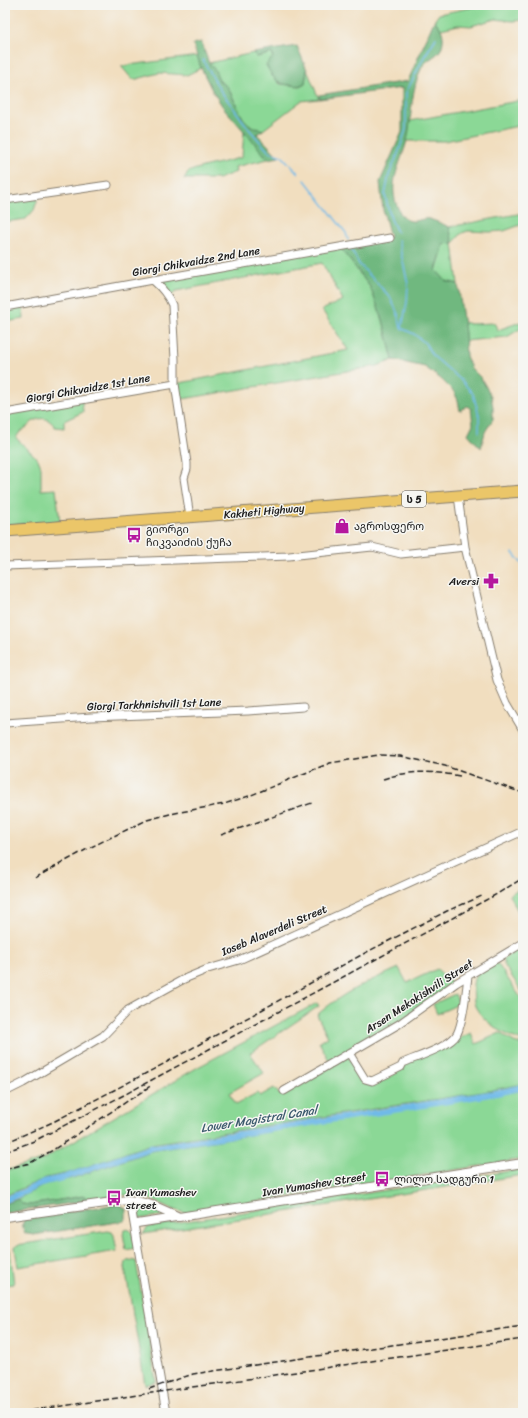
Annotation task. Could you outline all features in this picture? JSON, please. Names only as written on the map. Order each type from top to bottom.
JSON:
[{"type":"highway","name":"Kakheti Highway","points":[[5,532],[523,491]]},
{"type":"street","points":[[5,200],[108,185]]},
{"type":"street","name":"Giorgi Chikvaidze 2nd Lane","points":[[5,307],[390,238]]},
{"type":"street","points":[[152,280],[159,285],[169,298],[172,305],[175,384],[187,463],[184,478],[190,517]]},
{"type":"street","name":"Giorgi Chikvaidze 1st Lane","points":[[5,413],[175,384]]},
{"type":"street","points":[[458,496],[464,547],[497,680],[507,703],[523,730]]},
{"type":"street","points":[[5,566],[289,556],[372,547],[401,554],[464,547]]},
{"type":"street","name":"Giorgi Tarkhnishvili 1st Lane","points":[[5,723],[91,717],[248,711],[304,707]]},
{"type":"street","name":"Ioseb Alaverdeli Street","points":[[5,1092],[103,1036],[128,1010],[184,979],[208,969],[239,960],[523,831]]},
{"type":"street","name":"Arsen Mekokishvili Street","points":[[284,1091],[399,1024],[468,976],[523,943]]},
{"type":"street","points":[[349,1053],[365,1079],[372,1081],[400,1067],[403,1063],[447,1043],[457,1034],[463,1013],[468,976]]},
{"type":"street","name":"Ivan Yumashev Street","points":[[134,1224],[523,1163]]},
{"type":"street","points":[[5,1217],[127,1200],[155,1205],[179,1217]]},
{"type":"street","points":[[127,1200],[131,1206],[166,1413]]},
{"type":"green space","points":[[484,5],[523,5],[523,20],[512,21],[495,19],[471,26],[458,25],[441,29],[434,21],[439,14]]},
{"type":"green space","points":[[434,21],[441,29],[443,43],[439,52],[424,64],[418,75],[412,101],[408,136],[395,179],[394,197],[400,213],[407,220],[414,221],[429,219],[449,227],[453,243],[444,244],[436,270],[446,281],[458,284],[465,333],[466,356],[471,368],[481,378],[491,396],[493,419],[485,432],[481,448],[468,434],[473,424],[471,409],[467,406],[460,411],[458,400],[454,392],[441,379],[425,367],[393,360],[383,320],[370,287],[340,247],[390,237],[383,210],[380,182],[402,132],[402,88],[319,99],[319,95],[408,81]]},
{"type":"green space","points":[[201,42],[209,63],[215,70],[220,82],[227,86],[243,118],[252,127],[263,130],[257,134],[279,157],[268,159],[223,107],[213,92],[201,68],[193,44]]},
{"type":"green space","points":[[297,46],[307,70],[305,83],[298,86],[283,84],[273,77],[266,65],[273,57],[272,53],[257,57],[253,53]]},
{"type":"green space","points":[[253,53],[257,57],[273,53],[272,76],[280,84],[300,86],[305,83],[307,70],[319,99],[301,101],[263,130],[249,124],[241,114],[228,88],[220,81],[209,63]]},
{"type":"green space","points":[[198,56],[201,68],[187,75],[159,73],[132,79],[121,66]]},
{"type":"green space","points":[[523,100],[523,125],[445,141],[406,141],[410,121]]},
{"type":"green space","points":[[244,131],[268,159],[235,167],[236,172],[218,179],[184,179],[188,172],[242,157]]},
{"type":"green space","points":[[39,195],[34,210],[26,219],[5,222],[5,200]]},
{"type":"green space","points":[[523,213],[523,224],[504,231],[468,231],[462,233],[453,243],[449,227]]},
{"type":"green space","points":[[453,243],[458,284],[446,281],[436,271],[444,244]]},
{"type":"green space","points":[[340,247],[370,287],[383,320],[393,360],[377,366],[177,400],[175,384],[348,350],[322,310],[343,300],[322,263],[176,291],[169,298],[153,280]]},
{"type":"green space","points":[[23,305],[24,319],[5,322],[5,307]]},
{"type":"green space","points":[[523,321],[523,327],[507,337],[465,341],[463,322],[470,324],[494,323],[498,330]]},
{"type":"green space","points":[[82,400],[83,412],[64,421],[64,428],[55,427],[49,420],[46,419],[37,419],[21,431],[16,438],[38,459],[41,467],[41,490],[56,489],[60,522],[5,525],[5,441],[8,439],[5,434],[5,413]]},
{"type":"green space","points":[[523,886],[523,920],[509,895]]},
{"type":"green space","points":[[523,946],[523,993],[504,965],[504,958]]},
{"type":"green space","points":[[497,963],[523,1001],[523,1041],[504,1033],[490,1024],[480,1014],[475,1006],[473,982],[476,975]]},
{"type":"green space","points":[[399,968],[407,983],[437,969],[453,984],[405,1018],[330,1062],[319,1042],[328,1037],[317,1015],[346,994]]},
{"type":"green space","points":[[455,994],[459,1004],[437,1014],[433,1004]]},
{"type":"green space","points":[[317,1003],[319,1006],[250,1053],[264,1073],[229,1093],[236,1104],[257,1093],[260,1096],[274,1088],[280,1095],[348,1056],[365,1084],[373,1086],[401,1070],[404,1064],[471,1033],[476,1044],[500,1033],[514,1042],[523,1045],[523,1084],[483,1092],[151,1144],[69,1173],[46,1178],[5,1196],[5,1171],[42,1160],[198,1067]]},
{"type":"green space","points":[[523,1090],[523,1159],[185,1213],[143,1196],[124,1195],[92,1200],[84,1196],[30,1205],[22,1204],[17,1199],[47,1184],[73,1178],[151,1151]]},
{"type":"green space","points":[[523,1169],[523,1175],[143,1234],[148,1227]]},
{"type":"green space","points":[[84,1196],[92,1200],[5,1213],[5,1204],[17,1199],[22,1204],[30,1205]]},
{"type":"green space","points":[[136,1203],[165,1215],[139,1219]]},
{"type":"green space","points":[[119,1204],[126,1209],[126,1219],[124,1221],[33,1235],[25,1233],[23,1229],[25,1218]]},
{"type":"green space","points":[[127,1229],[132,1232],[135,1248],[126,1250],[123,1234],[124,1230]]},
{"type":"green space","points":[[108,1231],[112,1232],[114,1235],[117,1251],[18,1267],[15,1248],[17,1245]]},
{"type":"green space","points":[[5,1247],[10,1250],[14,1284],[5,1285]]},
{"type":"green space","points":[[129,1260],[136,1261],[156,1382],[145,1385],[125,1267],[126,1262]]},
{"type":"waterway","points":[[397,232],[391,219],[385,195],[389,175],[406,129],[406,93],[424,57],[436,38]]},
{"type":"waterway","points":[[203,60],[220,90],[249,129],[269,152],[282,156],[298,173]]},
{"type":"waterway","points":[[305,180],[346,233],[348,240]]},
{"type":"waterway","points":[[398,240],[408,284],[407,302],[402,327]]},
{"type":"waterway","points":[[351,249],[359,264],[390,297],[398,314],[401,328],[414,334],[425,343],[432,355],[462,381],[473,394],[479,415],[479,432]]},
{"type":"waterway","points":[[513,553],[523,565]]},
{"type":"waterway","name":"Lower Magistral Canal","points":[[5,1200],[44,1182],[63,1178],[150,1148],[406,1108],[502,1092],[523,1087]]},
{"type":"railway","points":[[35,878],[89,848],[147,820],[224,804],[249,796],[330,763],[379,755],[400,756],[445,766],[523,793]]},
{"type":"railway","points":[[383,779],[402,774],[421,772],[460,776]]},
{"type":"railway","points":[[221,835],[312,803]]},
{"type":"railway","points":[[5,1152],[34,1141],[122,1096],[497,894],[523,878]]},
{"type":"railway","points":[[5,1143],[53,1122],[158,1067],[365,953],[447,911],[482,896]]},
{"type":"railway","points":[[5,1169],[30,1163],[53,1150],[152,1085]]},
{"type":"railway","points":[[149,1389],[193,1374],[523,1326]]},
{"type":"railway","points":[[14,1413],[523,1339]]},
{"type":"place","name":"აგროსფერო","points":[[342,526]]},
{"type":"place","name":"გიორგი ჩიკვაიძის ქუჩა","points":[[134,535]]},
{"type":"place","name":"Aversi","points":[[491,581]]},
{"type":"place","name":"ლილო სადგური 1","points":[[382,1179]]},
{"type":"place","name":"Ivan Yumashev street","points":[[114,1198]]}]
